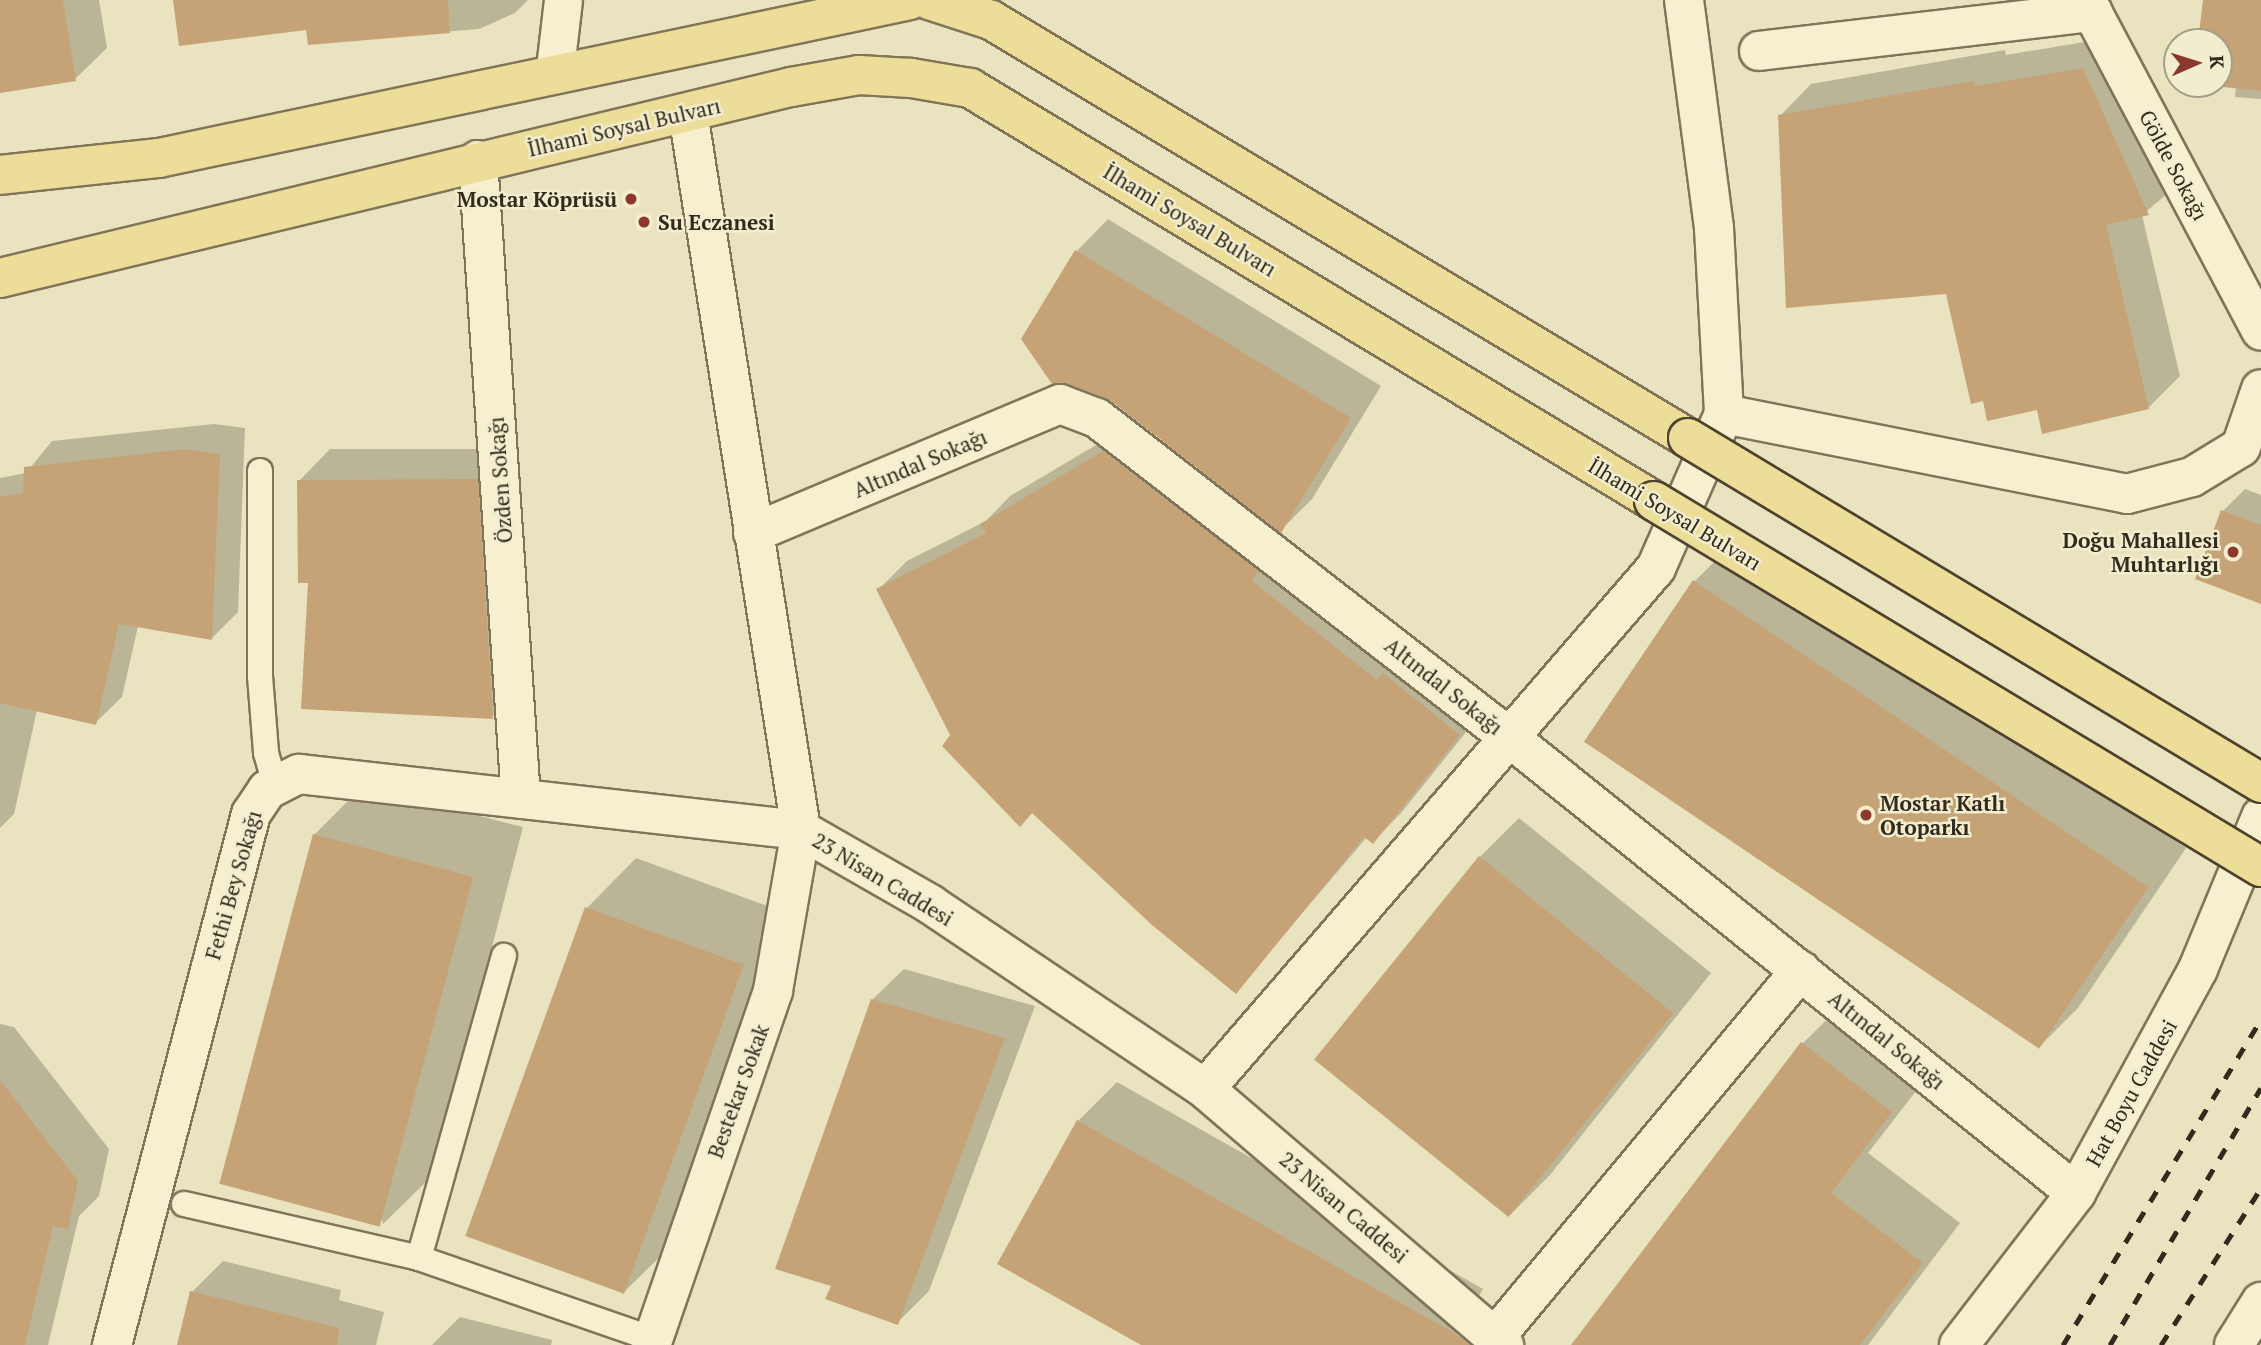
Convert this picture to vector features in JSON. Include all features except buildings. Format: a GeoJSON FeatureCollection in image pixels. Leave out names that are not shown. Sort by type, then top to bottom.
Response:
{"type":"FeatureCollection","features":[{"type":"Feature","properties":{"kind":"main road"},"geometry":{"type":"LineString","coordinates":[[0,175],[159,158],[909,0]]}},
{"type":"Feature","properties":{"kind":"main road"},"geometry":{"type":"LineString","coordinates":[[929,0],[991,20],[2261,783]]}},
{"type":"Feature","properties":{"kind":"main road","name":"İlhami Soysal Bulvarı"},"geometry":{"type":"LineString","coordinates":[[0,278],[478,160],[859,75],[970,88],[2261,867]]}},
{"type":"Feature","properties":{"kind":"street"},"geometry":{"type":"LineString","coordinates":[[555,68],[562,0]]}},
{"type":"Feature","properties":{"kind":"street"},"geometry":{"type":"LineString","coordinates":[[1205,1089],[1656,568],[1724,414],[1714,228],[1684,0]]}},
{"type":"Feature","properties":{"kind":"street"},"geometry":{"type":"LineString","coordinates":[[1759,51],[2090,6]]}},
{"type":"Feature","properties":{"kind":"street","name":"Gölde Sokağı"},"geometry":{"type":"LineString","coordinates":[[2090,6],[2261,331]]}},
{"type":"Feature","properties":{"kind":"street","name":"23 Nisan Caddesi"},"geometry":{"type":"LineString","coordinates":[[688,113],[801,830],[930,904],[1205,1089],[1500,1340]]}},
{"type":"Feature","properties":{"kind":"street","name":"Özden Sokağı"},"geometry":{"type":"LineString","coordinates":[[478,160],[521,799]]}},
{"type":"Feature","properties":{"kind":"street"},"geometry":{"type":"LineString","coordinates":[[1724,414],[2127,494],[2192,477],[2241,447],[2261,389]]}},
{"type":"Feature","properties":{"kind":"street","name":"Altındal Sokağı"},"geometry":{"type":"LineString","coordinates":[[753,533],[1060,404],[1097,418],[1510,738],[2076,1193]]}},
{"type":"Feature","properties":{"kind":"street"},"geometry":{"type":"LineString","coordinates":[[275,784],[299,774],[801,830]]}},
{"type":"Feature","properties":{"kind":"street","name":"Fethi Bey Sokağı"},"geometry":{"type":"LineString","coordinates":[[112,1345],[251,814],[258,798],[275,784]]}},
{"type":"Feature","properties":{"kind":"street","name":"Hat Boyu Caddesi"},"geometry":{"type":"LineString","coordinates":[[1959,1345],[2076,1193],[2198,970],[2261,817]]}},
{"type":"Feature","properties":{"kind":"street","name":"Bestekar Sokak"},"geometry":{"type":"LineString","coordinates":[[652,1342],[774,991],[801,830]]}},
{"type":"Feature","properties":{"kind":"street"},"geometry":{"type":"LineString","coordinates":[[1500,1340],[1801,970]]}},
{"type":"Feature","properties":{"kind":"street"},"geometry":{"type":"LineString","coordinates":[[2234,1345],[2261,1302]]}},
{"type":"Feature","properties":{"kind":"lane"},"geometry":{"type":"LineString","coordinates":[[260,471],[260,676],[266,753],[275,784]]}},
{"type":"Feature","properties":{"kind":"lane"},"geometry":{"type":"LineString","coordinates":[[419,1258],[504,956]]}},
{"type":"Feature","properties":{"kind":"lane"},"geometry":{"type":"LineString","coordinates":[[184,1204],[419,1258],[652,1342]]}},
{"type":"Feature","properties":{"kind":"railway"},"geometry":{"type":"LineString","coordinates":[[2063,1345],[2261,1019]]}},
{"type":"Feature","properties":{"kind":"railway"},"geometry":{"type":"LineString","coordinates":[[2110,1345],[2261,1088]]}},
{"type":"Feature","properties":{"kind":"railway"},"geometry":{"type":"LineString","coordinates":[[2161,1345],[2261,1188]]}},
{"type":"Feature","properties":{"kind":"place","name":"Mostar Köprüsü"},"geometry":{"type":"Point","coordinates":[631,199]}},
{"type":"Feature","properties":{"kind":"place","name":"Su Eczanesi"},"geometry":{"type":"Point","coordinates":[644,222]}},
{"type":"Feature","properties":{"kind":"place","name":"Doğu Mahallesi Muhtarlığı"},"geometry":{"type":"Point","coordinates":[2233,552]}},
{"type":"Feature","properties":{"kind":"place","name":"Mostar Katlı Otoparkı"},"geometry":{"type":"Point","coordinates":[1866,815]}}]}
